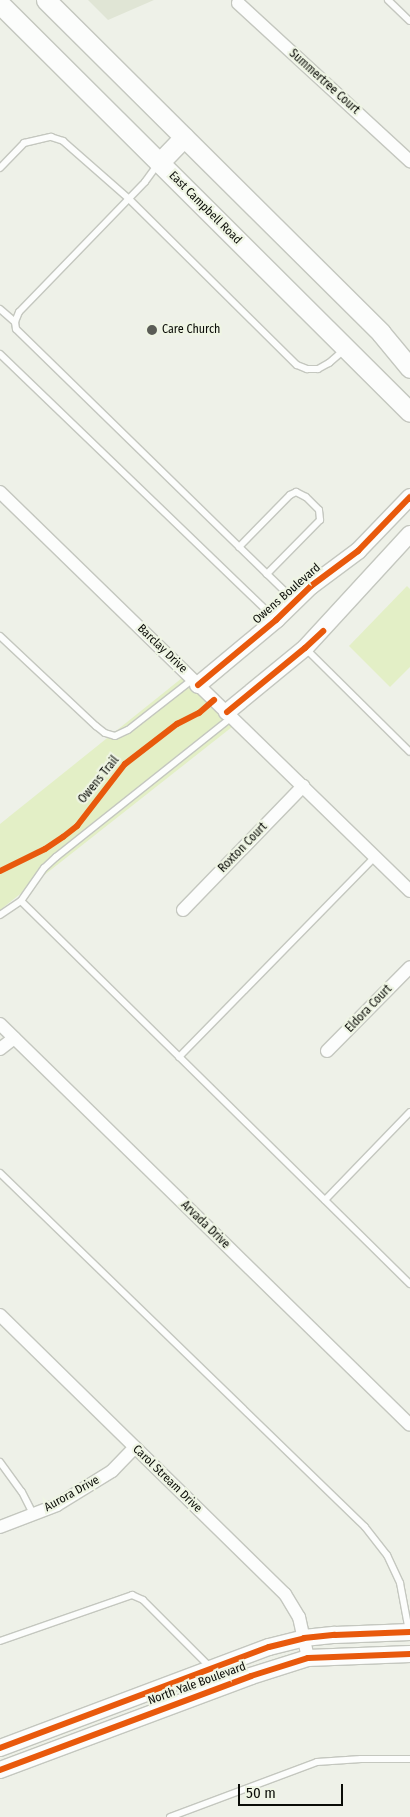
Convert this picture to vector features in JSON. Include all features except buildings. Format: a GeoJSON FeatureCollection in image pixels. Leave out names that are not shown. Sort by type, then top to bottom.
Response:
{"type":"FeatureCollection","features":[{"type":"Feature","properties":{"kind":"main road"},"geometry":{"type":"LineString","coordinates":[[46,0],[381,333],[410,368]]}},
{"type":"Feature","properties":{"kind":"main road","name":"East Campbell Road"},"geometry":{"type":"LineString","coordinates":[[6,8],[410,412]]}},
{"type":"Feature","properties":{"kind":"main road"},"geometry":{"type":"LineString","coordinates":[[159,163],[184,137]]}},
{"type":"Feature","properties":{"kind":"street","name":"Summertree Court"},"geometry":{"type":"LineString","coordinates":[[238,3],[410,160]]}},
{"type":"Feature","properties":{"kind":"street","name":"Barclay Drive"},"geometry":{"type":"LineString","coordinates":[[0,492],[410,891]]}},
{"type":"Feature","properties":{"kind":"street","name":"Owens Boulevard"},"geometry":{"type":"LineString","coordinates":[[196,682],[276,620],[312,586],[358,551],[410,497]]}},
{"type":"Feature","properties":{"kind":"street"},"geometry":{"type":"LineString","coordinates":[[229,715],[306,648],[410,534]]}},
{"type":"Feature","properties":{"kind":"street","name":"Roxton Court"},"geometry":{"type":"LineString","coordinates":[[183,910],[303,786]]}},
{"type":"Feature","properties":{"kind":"street","name":"Eldora Court"},"geometry":{"type":"LineString","coordinates":[[328,1051],[410,966]]}},
{"type":"Feature","properties":{"kind":"street","name":"Arvada Drive"},"geometry":{"type":"LineString","coordinates":[[0,1024],[410,1425]]}},
{"type":"Feature","properties":{"kind":"street"},"geometry":{"type":"LineString","coordinates":[[0,1049],[14,1038]]}},
{"type":"Feature","properties":{"kind":"street","name":"Carol Stream Drive"},"geometry":{"type":"LineString","coordinates":[[0,1315],[285,1594],[299,1617],[308,1658]]}},
{"type":"Feature","properties":{"kind":"street","name":"Aurora Drive"},"geometry":{"type":"LineString","coordinates":[[0,1527],[57,1505],[112,1471],[135,1447]]}},
{"type":"Feature","properties":{"kind":"street","name":"North Yale Boulevard"},"geometry":{"type":"LineString","coordinates":[[0,1748],[269,1646],[304,1638],[410,1632]]}},
{"type":"Feature","properties":{"kind":"street","name":"North Yale Boulevard"},"geometry":{"type":"LineString","coordinates":[[0,1770],[252,1676],[308,1658],[410,1654]]}},
{"type":"Feature","properties":{"kind":"lane"},"geometry":{"type":"LineString","coordinates":[[388,0],[410,21]]}},
{"type":"Feature","properties":{"kind":"lane"},"geometry":{"type":"LineString","coordinates":[[0,168],[24,143],[51,137],[63,141],[129,199],[297,365],[307,369],[318,369],[329,364],[346,347]]}},
{"type":"Feature","properties":{"kind":"lane"},"geometry":{"type":"LineString","coordinates":[[159,163],[129,199],[19,312],[15,322],[16,329],[295,602]]}},
{"type":"Feature","properties":{"kind":"lane"},"geometry":{"type":"LineString","coordinates":[[0,309],[15,322]]}},
{"type":"Feature","properties":{"kind":"lane"},"geometry":{"type":"LineString","coordinates":[[0,354],[276,620]]}},
{"type":"Feature","properties":{"kind":"lane"},"geometry":{"type":"LineString","coordinates":[[240,547],[290,495],[296,492],[306,497],[319,510],[320,520],[267,574]]}},
{"type":"Feature","properties":{"kind":"lane"},"geometry":{"type":"LineString","coordinates":[[0,636],[96,726],[105,733],[115,736],[128,730],[196,682]]}},
{"type":"Feature","properties":{"kind":"lane"},"geometry":{"type":"LineString","coordinates":[[306,648],[410,752]]}},
{"type":"Feature","properties":{"kind":"lane"},"geometry":{"type":"LineString","coordinates":[[0,915],[21,901],[44,868],[56,857],[229,715]]}},
{"type":"Feature","properties":{"kind":"lane"},"geometry":{"type":"LineString","coordinates":[[179,1057],[375,857]]}},
{"type":"Feature","properties":{"kind":"lane"},"geometry":{"type":"LineString","coordinates":[[21,901],[410,1284]]}},
{"type":"Feature","properties":{"kind":"lane"},"geometry":{"type":"LineString","coordinates":[[324,1200],[410,1112]]}},
{"type":"Feature","properties":{"kind":"lane"},"geometry":{"type":"LineString","coordinates":[[0,1173],[365,1527],[387,1555],[400,1583],[410,1632]]}},
{"type":"Feature","properties":{"kind":"lane"},"geometry":{"type":"LineString","coordinates":[[0,1462],[22,1492],[33,1514]]}},
{"type":"Feature","properties":{"kind":"lane"},"geometry":{"type":"LineString","coordinates":[[0,1642],[132,1595],[143,1600],[211,1668]]}},
{"type":"Feature","properties":{"kind":"lane"},"geometry":{"type":"LineString","coordinates":[[170,1817],[317,1762],[361,1759],[410,1759]]}},
{"type":"Feature","properties":{"kind":"shaded area"},"geometry":{"type":"Polygon","coordinates":[[[88,0],[154,0],[108,20],[88,0]]]}},
{"type":"Feature","properties":{"kind":"green space"},"geometry":{"type":"Polygon","coordinates":[[[407,586],[410,589],[410,667],[390,687],[349,646],[407,586]]]}},
{"type":"Feature","properties":{"kind":"green space"},"geometry":{"type":"Polygon","coordinates":[[[182,678],[232,727],[0,910],[0,824],[182,678]]]}},
{"type":"Feature","properties":{"kind":"cycle path"},"geometry":{"type":"LineString","coordinates":[[198,685],[276,620],[311,586],[358,551],[410,497]]}},
{"type":"Feature","properties":{"kind":"cycle path"},"geometry":{"type":"LineString","coordinates":[[227,712],[323,631]]}},
{"type":"Feature","properties":{"kind":"cycle path","name":"Owens Trail"},"geometry":{"type":"LineString","coordinates":[[0,871],[45,849],[77,826],[125,764],[177,724],[199,713],[214,700]]}},
{"type":"Feature","properties":{"kind":"cycle path"},"geometry":{"type":"LineString","coordinates":[[0,1748],[269,1647],[304,1638],[410,1632]]}},
{"type":"Feature","properties":{"kind":"cycle path"},"geometry":{"type":"LineString","coordinates":[[0,1770],[251,1676],[308,1658],[410,1654]]}},
{"type":"Feature","properties":{"kind":"place","name":"Care Church"},"geometry":{"type":"Point","coordinates":[152,330]}}]}
